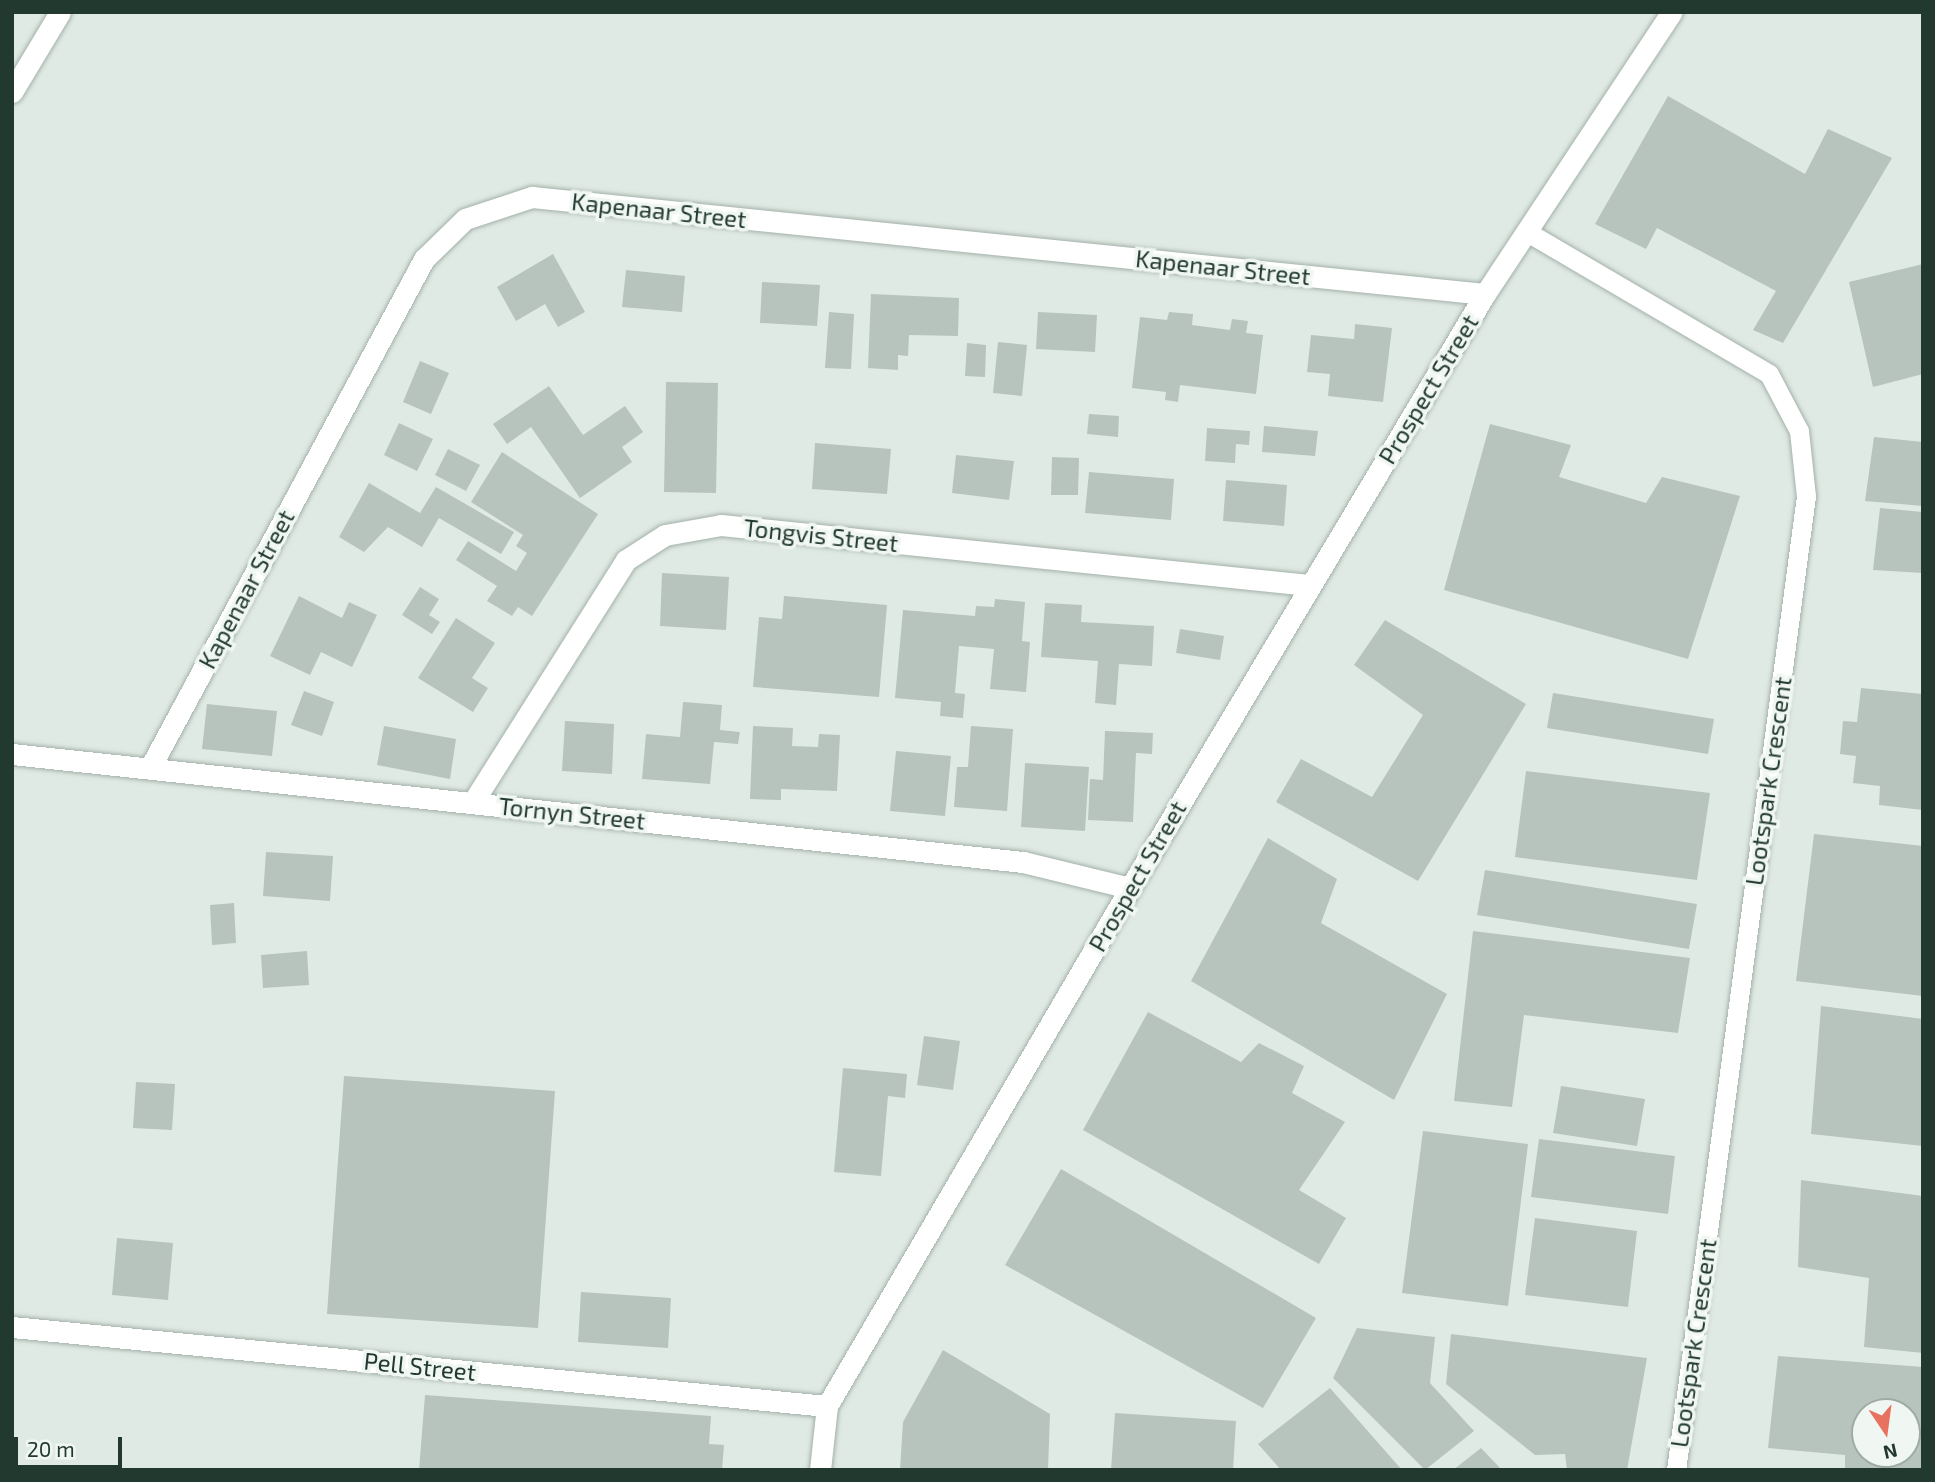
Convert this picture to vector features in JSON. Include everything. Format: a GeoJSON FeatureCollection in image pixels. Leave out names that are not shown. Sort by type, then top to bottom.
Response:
{"type":"FeatureCollection","features":[{"type":"Feature","properties":{"kind":"street"},"geometry":{"type":"LineString","coordinates":[[12,92],[60,12]]}},
{"type":"Feature","properties":{"kind":"street","name":"Prospect Street"},"geometry":{"type":"LineString","coordinates":[[820,1470],[827,1406],[1309,584],[1485,294],[1529,233],[1638,58],[1672,12]]}},
{"type":"Feature","properties":{"kind":"street","name":"Kapenaar Street"},"geometry":{"type":"LineString","coordinates":[[151,766],[424,259],[465,219],[532,197],[1485,294]]}},
{"type":"Feature","properties":{"kind":"street","name":"Tongvis Street"},"geometry":{"type":"LineString","coordinates":[[472,802],[626,561],[665,536],[721,525],[1309,584]]}},
{"type":"Feature","properties":{"kind":"street","name":"Tornyn Street"},"geometry":{"type":"LineString","coordinates":[[12,754],[151,766],[1023,862],[1130,888]]}},
{"type":"Feature","properties":{"kind":"street","name":"Pell Street"},"geometry":{"type":"LineString","coordinates":[[12,1327],[827,1406]]}},
{"type":"Feature","properties":{"kind":"lane","name":"Lootspark Crescent"},"geometry":{"type":"LineString","coordinates":[[1529,233],[1769,374],[1799,431],[1806,496],[1676,1470]]}},
{"type":"Feature","properties":{"kind":"building"},"geometry":{"type":"Polygon","coordinates":[[[1668,96],[1805,174],[1828,129],[1892,158],[1783,343],[1753,330],[1776,291],[1657,228],[1646,249],[1595,224],[1668,96]]]}},
{"type":"Feature","properties":{"kind":"building"},"geometry":{"type":"Polygon","coordinates":[[[553,254],[585,312],[558,327],[545,304],[516,321],[497,287],[553,254]]]}},
{"type":"Feature","properties":{"kind":"building"},"geometry":{"type":"Polygon","coordinates":[[[1923,264],[1923,374],[1873,387],[1849,282],[1923,264]]]}},
{"type":"Feature","properties":{"kind":"building"},"geometry":{"type":"Polygon","coordinates":[[[626,270],[685,276],[682,312],[622,307],[626,270]]]}},
{"type":"Feature","properties":{"kind":"building"},"geometry":{"type":"Polygon","coordinates":[[[762,282],[820,285],[817,326],[760,323],[762,282]]]}},
{"type":"Feature","properties":{"kind":"building"},"geometry":{"type":"Polygon","coordinates":[[[871,294],[959,298],[958,336],[909,335],[908,356],[898,355],[898,370],[868,368],[871,294]]]}},
{"type":"Feature","properties":{"kind":"building"},"geometry":{"type":"Polygon","coordinates":[[[829,312],[854,314],[851,369],[825,368],[829,312]]]}},
{"type":"Feature","properties":{"kind":"building"},"geometry":{"type":"Polygon","coordinates":[[[1038,312],[1097,315],[1095,352],[1036,349],[1038,312]]]}},
{"type":"Feature","properties":{"kind":"building"},"geometry":{"type":"Polygon","coordinates":[[[1169,312],[1193,314],[1192,325],[1230,330],[1232,319],[1248,321],[1246,333],[1263,335],[1256,394],[1180,385],[1178,402],[1165,400],[1166,392],[1132,388],[1140,317],[1167,320],[1169,312]]]}},
{"type":"Feature","properties":{"kind":"building"},"geometry":{"type":"Polygon","coordinates":[[[1355,324],[1392,328],[1383,402],[1328,396],[1330,374],[1307,372],[1311,335],[1354,339],[1355,324]]]}},
{"type":"Feature","properties":{"kind":"building"},"geometry":{"type":"Polygon","coordinates":[[[998,342],[1027,345],[1022,396],[993,393],[998,342]]]}},
{"type":"Feature","properties":{"kind":"building"},"geometry":{"type":"Polygon","coordinates":[[[967,343],[986,345],[985,377],[965,376],[967,343]]]}},
{"type":"Feature","properties":{"kind":"building"},"geometry":{"type":"Polygon","coordinates":[[[420,361],[449,373],[431,414],[403,402],[420,361]]]}},
{"type":"Feature","properties":{"kind":"building"},"geometry":{"type":"Polygon","coordinates":[[[666,382],[718,383],[716,493],[664,492],[666,382]]]}},
{"type":"Feature","properties":{"kind":"building"},"geometry":{"type":"Polygon","coordinates":[[[549,386],[583,435],[625,406],[643,432],[622,447],[632,462],[580,498],[531,427],[507,444],[493,424],[549,386]]]}},
{"type":"Feature","properties":{"kind":"building"},"geometry":{"type":"Polygon","coordinates":[[[1089,414],[1119,416],[1118,437],[1087,434],[1089,414]]]}},
{"type":"Feature","properties":{"kind":"building"},"geometry":{"type":"Polygon","coordinates":[[[399,423],[433,439],[417,471],[384,455],[399,423]]]}},
{"type":"Feature","properties":{"kind":"building"},"geometry":{"type":"Polygon","coordinates":[[[1490,424],[1571,445],[1559,477],[1646,503],[1662,477],[1740,496],[1688,659],[1444,590],[1490,424]]]}},
{"type":"Feature","properties":{"kind":"building"},"geometry":{"type":"Polygon","coordinates":[[[1264,426],[1318,431],[1315,456],[1262,452],[1264,426]]]}},
{"type":"Feature","properties":{"kind":"building"},"geometry":{"type":"Polygon","coordinates":[[[1207,428],[1250,431],[1249,445],[1236,444],[1235,463],[1205,461],[1207,428]]]}},
{"type":"Feature","properties":{"kind":"building"},"geometry":{"type":"Polygon","coordinates":[[[1874,437],[1923,442],[1923,506],[1865,501],[1874,437]]]}},
{"type":"Feature","properties":{"kind":"building"},"geometry":{"type":"Polygon","coordinates":[[[815,443],[891,449],[887,494],[812,489],[815,443]]]}},
{"type":"Feature","properties":{"kind":"building"},"geometry":{"type":"Polygon","coordinates":[[[448,449],[480,465],[466,491],[435,475],[448,449]]]}},
{"type":"Feature","properties":{"kind":"building"},"geometry":{"type":"Polygon","coordinates":[[[502,452],[598,514],[532,616],[518,607],[512,616],[487,601],[497,586],[456,560],[468,541],[516,571],[527,553],[516,546],[523,535],[471,502],[502,452]]]}},
{"type":"Feature","properties":{"kind":"building"},"geometry":{"type":"Polygon","coordinates":[[[956,455],[1014,461],[1009,500],[952,493],[956,455]]]}},
{"type":"Feature","properties":{"kind":"building"},"geometry":{"type":"Polygon","coordinates":[[[1052,457],[1079,458],[1078,495],[1051,495],[1052,457]]]}},
{"type":"Feature","properties":{"kind":"building"},"geometry":{"type":"Polygon","coordinates":[[[1089,472],[1174,479],[1171,520],[1085,513],[1089,472]]]}},
{"type":"Feature","properties":{"kind":"building"},"geometry":{"type":"Polygon","coordinates":[[[1226,480],[1287,485],[1284,526],[1223,521],[1226,480]]]}},
{"type":"Feature","properties":{"kind":"building"},"geometry":{"type":"Polygon","coordinates":[[[369,483],[420,513],[436,487],[514,532],[501,554],[439,518],[422,547],[388,527],[364,552],[339,537],[369,483]]]}},
{"type":"Feature","properties":{"kind":"building"},"geometry":{"type":"Polygon","coordinates":[[[1880,508],[1923,512],[1923,573],[1873,570],[1880,508]]]}},
{"type":"Feature","properties":{"kind":"building"},"geometry":{"type":"Polygon","coordinates":[[[662,573],[729,577],[726,630],[660,626],[662,573]]]}},
{"type":"Feature","properties":{"kind":"building"},"geometry":{"type":"Polygon","coordinates":[[[420,587],[439,599],[429,615],[440,622],[432,634],[402,615],[420,587]]]}},
{"type":"Feature","properties":{"kind":"building"},"geometry":{"type":"Polygon","coordinates":[[[299,596],[342,618],[349,602],[377,615],[352,667],[321,652],[310,675],[270,656],[299,596]]]}},
{"type":"Feature","properties":{"kind":"building"},"geometry":{"type":"Polygon","coordinates":[[[784,596],[887,605],[879,697],[753,687],[759,617],[782,619],[784,596]]]}},
{"type":"Feature","properties":{"kind":"building"},"geometry":{"type":"Polygon","coordinates":[[[995,599],[1025,602],[1022,641],[1030,642],[1026,692],[990,689],[994,649],[959,646],[955,693],[965,694],[963,718],[940,716],[941,702],[895,698],[903,610],[975,616],[976,606],[994,607],[995,599]]]}},
{"type":"Feature","properties":{"kind":"building"},"geometry":{"type":"Polygon","coordinates":[[[1045,603],[1082,605],[1081,622],[1154,626],[1152,666],[1119,664],[1116,705],[1095,703],[1098,661],[1041,657],[1045,603]]]}},
{"type":"Feature","properties":{"kind":"building"},"geometry":{"type":"Polygon","coordinates":[[[456,618],[495,643],[472,678],[488,688],[473,712],[418,678],[456,618]]]}},
{"type":"Feature","properties":{"kind":"building"},"geometry":{"type":"Polygon","coordinates":[[[1385,620],[1526,704],[1418,881],[1276,802],[1301,759],[1372,797],[1423,715],[1354,665],[1385,620]]]}},
{"type":"Feature","properties":{"kind":"building"},"geometry":{"type":"Polygon","coordinates":[[[1180,629],[1224,636],[1220,660],[1176,653],[1180,629]]]}},
{"type":"Feature","properties":{"kind":"building"},"geometry":{"type":"Polygon","coordinates":[[[1861,688],[1923,694],[1923,810],[1879,805],[1880,786],[1853,783],[1856,756],[1840,754],[1843,721],[1857,722],[1861,688]]]}},
{"type":"Feature","properties":{"kind":"building"},"geometry":{"type":"Polygon","coordinates":[[[304,691],[334,702],[322,736],[291,725],[304,691]]]}},
{"type":"Feature","properties":{"kind":"building"},"geometry":{"type":"Polygon","coordinates":[[[1553,693],[1714,719],[1708,754],[1547,728],[1553,693]]]}},
{"type":"Feature","properties":{"kind":"building"},"geometry":{"type":"Polygon","coordinates":[[[683,702],[722,705],[720,730],[740,732],[738,744],[714,742],[710,784],[642,779],[646,734],[680,737],[683,702]]]}},
{"type":"Feature","properties":{"kind":"building"},"geometry":{"type":"Polygon","coordinates":[[[207,704],[277,711],[272,756],[202,749],[207,704]]]}},
{"type":"Feature","properties":{"kind":"building"},"geometry":{"type":"Polygon","coordinates":[[[565,721],[614,724],[612,774],[562,771],[565,721]]]}},
{"type":"Feature","properties":{"kind":"building"},"geometry":{"type":"Polygon","coordinates":[[[384,726],[456,739],[450,779],[377,765],[384,726]]]}},
{"type":"Feature","properties":{"kind":"building"},"geometry":{"type":"Polygon","coordinates":[[[753,726],[793,728],[792,746],[818,747],[819,734],[840,735],[837,791],[781,789],[781,800],[750,799],[753,726]]]}},
{"type":"Feature","properties":{"kind":"building"},"geometry":{"type":"Polygon","coordinates":[[[971,726],[1013,729],[1007,811],[954,807],[957,767],[968,767],[971,726]]]}},
{"type":"Feature","properties":{"kind":"building"},"geometry":{"type":"Polygon","coordinates":[[[1105,731],[1153,733],[1152,754],[1136,753],[1133,822],[1088,820],[1090,779],[1103,780],[1105,731]]]}},
{"type":"Feature","properties":{"kind":"building"},"geometry":{"type":"Polygon","coordinates":[[[896,751],[951,756],[945,816],[890,811],[896,751]]]}},
{"type":"Feature","properties":{"kind":"building"},"geometry":{"type":"Polygon","coordinates":[[[1025,763],[1089,767],[1085,831],[1021,827],[1025,763]]]}},
{"type":"Feature","properties":{"kind":"building"},"geometry":{"type":"Polygon","coordinates":[[[1526,771],[1710,793],[1697,880],[1515,857],[1526,771]]]}},
{"type":"Feature","properties":{"kind":"building"},"geometry":{"type":"Polygon","coordinates":[[[1814,834],[1923,846],[1923,996],[1796,981],[1814,834]]]}},
{"type":"Feature","properties":{"kind":"building"},"geometry":{"type":"Polygon","coordinates":[[[1268,838],[1337,879],[1321,923],[1447,994],[1394,1100],[1191,981],[1268,838]]]}},
{"type":"Feature","properties":{"kind":"building"},"geometry":{"type":"Polygon","coordinates":[[[266,852],[333,856],[330,901],[263,896],[266,852]]]}},
{"type":"Feature","properties":{"kind":"building"},"geometry":{"type":"Polygon","coordinates":[[[1485,870],[1697,904],[1689,949],[1477,915],[1485,870]]]}},
{"type":"Feature","properties":{"kind":"building"},"geometry":{"type":"Polygon","coordinates":[[[234,903],[236,943],[212,945],[210,905],[234,903]]]}},
{"type":"Feature","properties":{"kind":"building"},"geometry":{"type":"Polygon","coordinates":[[[1473,931],[1690,958],[1678,1033],[1524,1015],[1512,1107],[1454,1101],[1473,931]]]}},
{"type":"Feature","properties":{"kind":"building"},"geometry":{"type":"Polygon","coordinates":[[[307,951],[309,985],[263,988],[261,955],[307,951]]]}},
{"type":"Feature","properties":{"kind":"building"},"geometry":{"type":"Polygon","coordinates":[[[1821,1006],[1923,1019],[1923,1146],[1811,1134],[1821,1006]]]}},
{"type":"Feature","properties":{"kind":"building"},"geometry":{"type":"Polygon","coordinates":[[[1148,1012],[1241,1062],[1259,1043],[1304,1066],[1292,1093],[1345,1122],[1299,1190],[1346,1218],[1319,1264],[1083,1130],[1148,1012]]]}},
{"type":"Feature","properties":{"kind":"building"},"geometry":{"type":"Polygon","coordinates":[[[924,1036],[960,1041],[953,1090],[917,1085],[924,1036]]]}},
{"type":"Feature","properties":{"kind":"building"},"geometry":{"type":"Polygon","coordinates":[[[843,1068],[907,1074],[905,1098],[888,1096],[881,1176],[834,1172],[843,1068]]]}},
{"type":"Feature","properties":{"kind":"building"},"geometry":{"type":"Polygon","coordinates":[[[344,1076],[555,1091],[538,1328],[327,1314],[344,1076]]]}},
{"type":"Feature","properties":{"kind":"building"},"geometry":{"type":"Polygon","coordinates":[[[136,1082],[175,1084],[172,1130],[133,1128],[136,1082]]]}},
{"type":"Feature","properties":{"kind":"building"},"geometry":{"type":"Polygon","coordinates":[[[1561,1086],[1645,1099],[1637,1146],[1553,1133],[1561,1086]]]}},
{"type":"Feature","properties":{"kind":"building"},"geometry":{"type":"Polygon","coordinates":[[[1423,1131],[1528,1144],[1508,1306],[1402,1293],[1423,1131]]]}},
{"type":"Feature","properties":{"kind":"building"},"geometry":{"type":"Polygon","coordinates":[[[1539,1139],[1675,1156],[1668,1214],[1531,1197],[1539,1139]]]}},
{"type":"Feature","properties":{"kind":"building"},"geometry":{"type":"Polygon","coordinates":[[[1061,1169],[1316,1318],[1263,1408],[1005,1265],[1061,1169]]]}},
{"type":"Feature","properties":{"kind":"building"},"geometry":{"type":"Polygon","coordinates":[[[1801,1180],[1923,1196],[1923,1353],[1864,1347],[1869,1278],[1798,1267],[1801,1180]]]}},
{"type":"Feature","properties":{"kind":"building"},"geometry":{"type":"Polygon","coordinates":[[[1535,1218],[1637,1231],[1628,1307],[1525,1295],[1535,1218]]]}},
{"type":"Feature","properties":{"kind":"building"},"geometry":{"type":"Polygon","coordinates":[[[117,1238],[173,1243],[168,1300],[112,1295],[117,1238]]]}},
{"type":"Feature","properties":{"kind":"building"},"geometry":{"type":"Polygon","coordinates":[[[581,1292],[671,1298],[668,1348],[578,1342],[581,1292]]]}},
{"type":"Feature","properties":{"kind":"building"},"geometry":{"type":"Polygon","coordinates":[[[1357,1328],[1435,1337],[1430,1383],[1474,1431],[1425,1470],[1333,1378],[1357,1328]]]}},
{"type":"Feature","properties":{"kind":"building"},"geometry":{"type":"Polygon","coordinates":[[[1451,1334],[1647,1358],[1627,1470],[1567,1470],[1565,1454],[1535,1455],[1446,1384],[1451,1334]]]}},
{"type":"Feature","properties":{"kind":"building"},"geometry":{"type":"Polygon","coordinates":[[[943,1350],[1050,1414],[1048,1470],[900,1470],[903,1422],[943,1350]]]}},
{"type":"Feature","properties":{"kind":"building"},"geometry":{"type":"Polygon","coordinates":[[[1778,1356],[1923,1367],[1923,1470],[1845,1470],[1845,1455],[1768,1448],[1778,1356]]]}},
{"type":"Feature","properties":{"kind":"building"},"geometry":{"type":"Polygon","coordinates":[[[1330,1388],[1402,1470],[1281,1470],[1258,1444],[1330,1388]]]}},
{"type":"Feature","properties":{"kind":"building"},"geometry":{"type":"Polygon","coordinates":[[[425,1395],[711,1416],[709,1444],[724,1445],[722,1470],[419,1470],[425,1395]]]}},
{"type":"Feature","properties":{"kind":"building"},"geometry":{"type":"Polygon","coordinates":[[[1115,1413],[1236,1421],[1233,1470],[1111,1470],[1115,1413]]]}},
{"type":"Feature","properties":{"kind":"building"},"geometry":{"type":"Polygon","coordinates":[[[1481,1448],[1502,1470],[1453,1470],[1481,1448]]]}}]}
